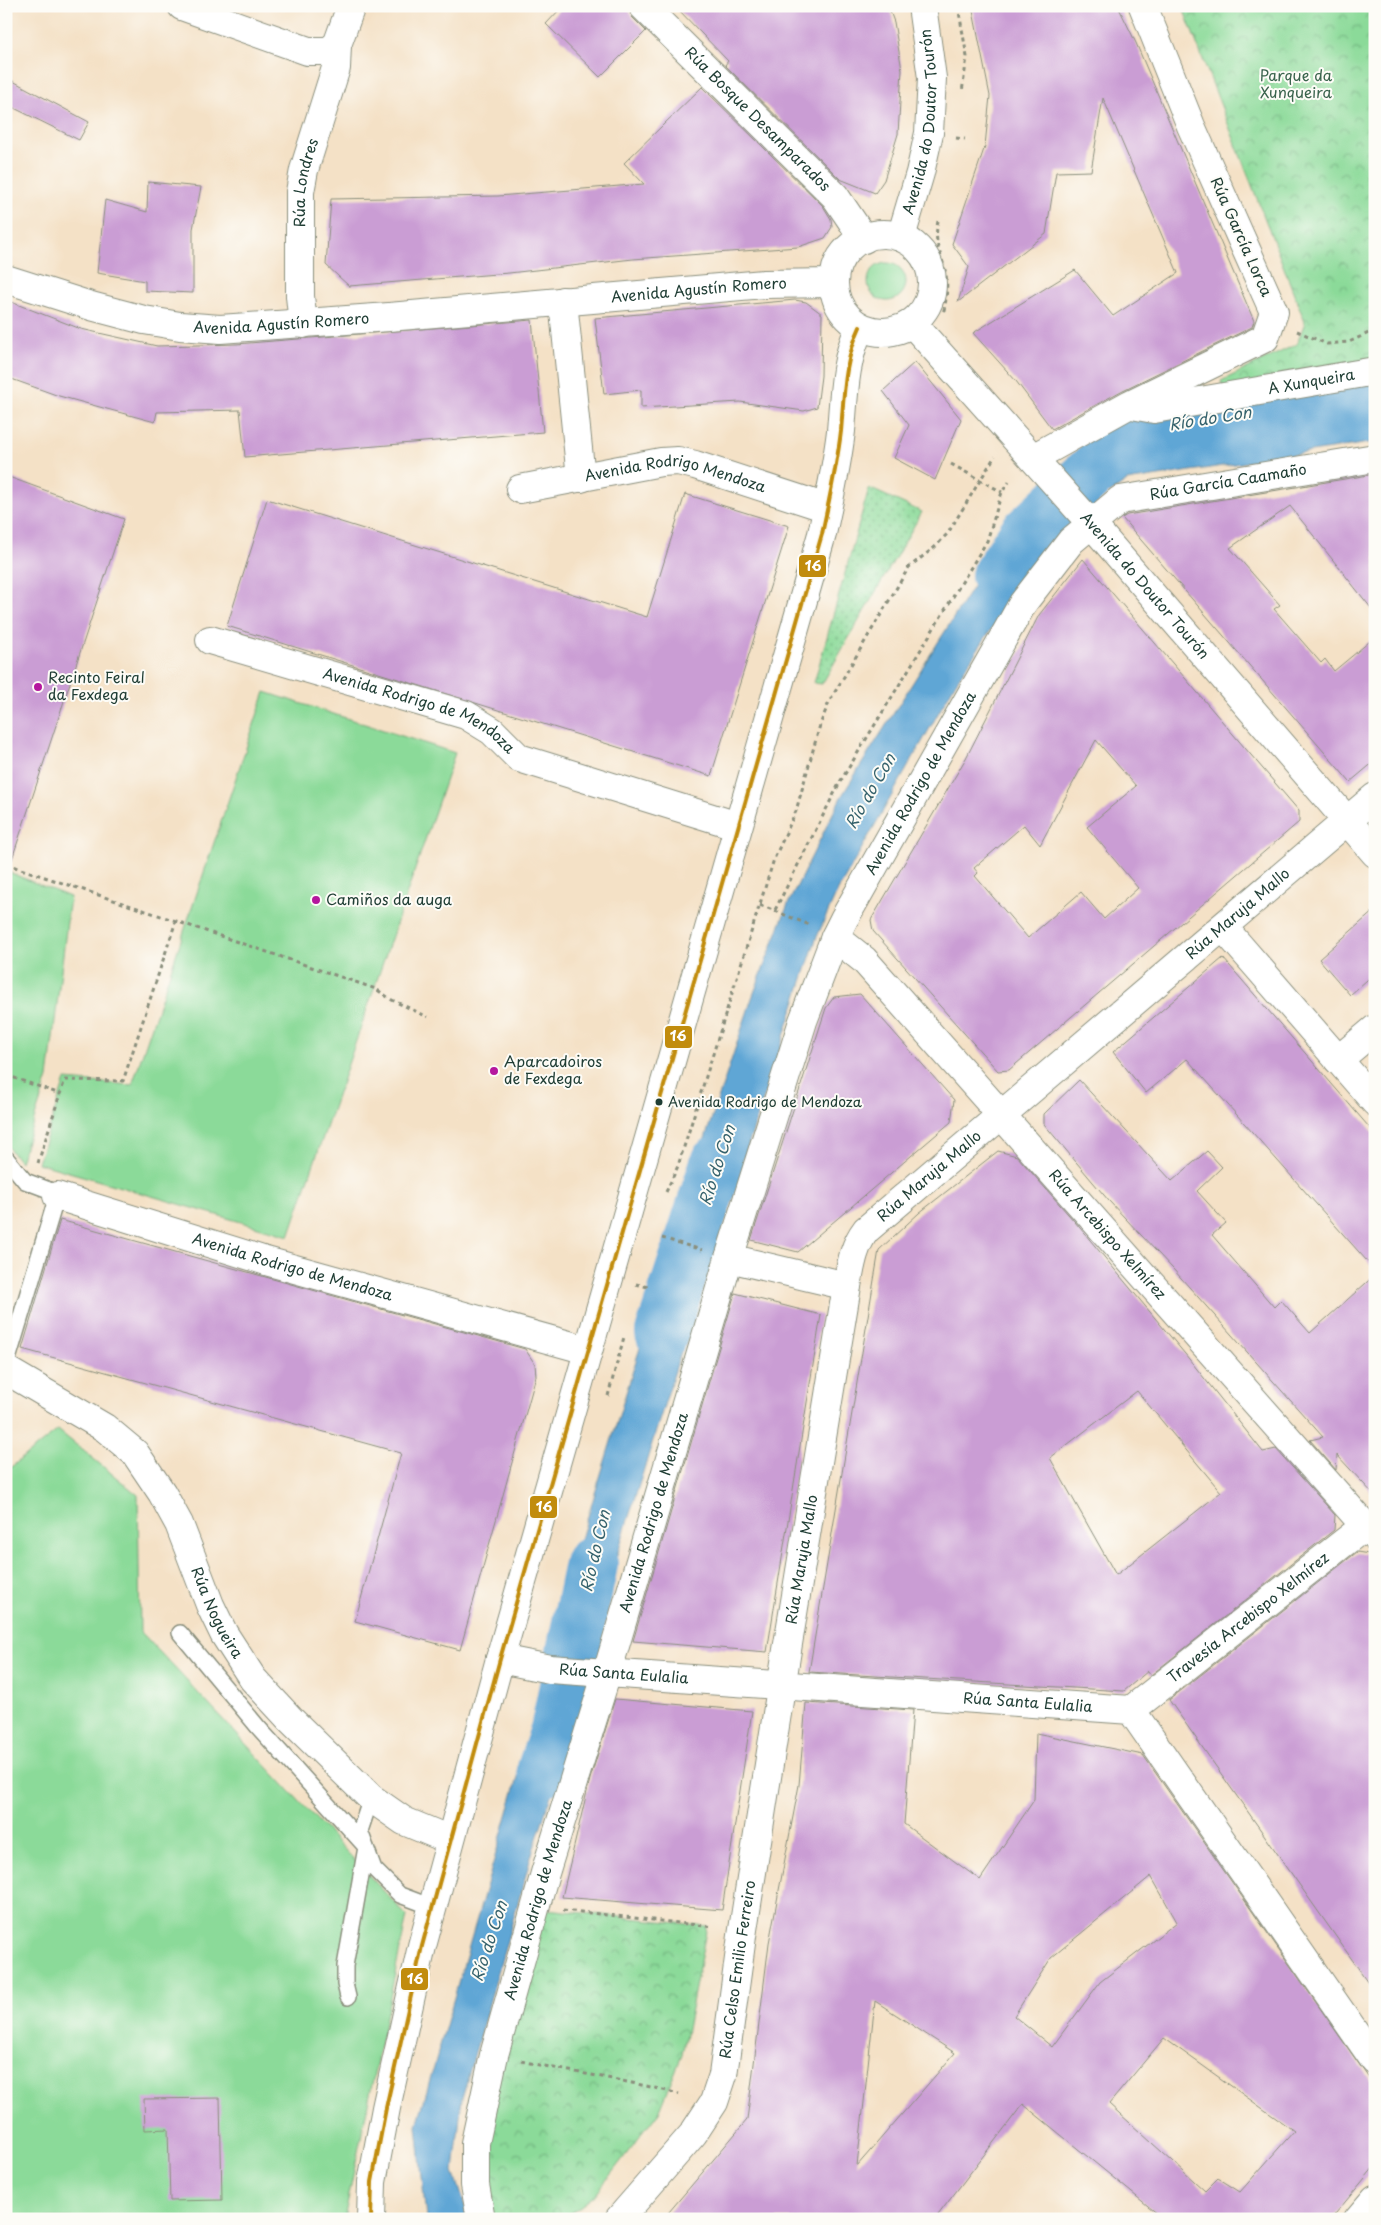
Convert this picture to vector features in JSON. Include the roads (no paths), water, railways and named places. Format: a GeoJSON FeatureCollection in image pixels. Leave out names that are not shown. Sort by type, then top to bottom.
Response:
{"type":"FeatureCollection","features":[{"type":"Feature","properties":{"kind":"street"},"geometry":{"type":"LineString","coordinates":[[182,6],[308,51],[328,51],[337,45]]}},
{"type":"Feature","properties":{"kind":"street","name":"Rúa Londres"},"geometry":{"type":"LineString","coordinates":[[303,324],[300,287],[300,192],[304,170],[336,68],[337,45],[351,6]]}},
{"type":"Feature","properties":{"kind":"street","name":"Rúa Bosque Desamparados"},"geometry":{"type":"LineString","coordinates":[[643,6],[836,196],[864,239]]}},
{"type":"Feature","properties":{"kind":"street","name":"Avenida do Doutor Tourón"},"geometry":{"type":"LineString","coordinates":[[901,238],[920,173],[929,133],[932,78],[922,6]]}},
{"type":"Feature","properties":{"kind":"street","name":"Rúa García Lorca"},"geometry":{"type":"LineString","coordinates":[[1038,464],[1130,404],[1265,338],[1274,312],[1191,126],[1143,6]]}},
{"type":"Feature","properties":{"kind":"street"},"geometry":{"type":"LineString","coordinates":[[876,235],[901,238],[919,251],[930,270],[932,284],[930,299],[923,313],[912,323],[900,330],[873,331],[860,326],[850,319],[841,308],[836,296],[834,283],[836,269],[842,257],[852,246],[864,239],[876,235]]}},
{"type":"Feature","properties":{"kind":"street","name":"Avenida Agustín Romero"},"geometry":{"type":"LineString","coordinates":[[6,279],[91,306],[144,320],[180,326],[220,329],[303,324],[779,283],[834,283]]}},
{"type":"Feature","properties":{"kind":"street"},"geometry":{"type":"LineString","coordinates":[[563,301],[581,478]]}},
{"type":"Feature","properties":{"kind":"street","name":"Avenida do Doutor Tourón"},"geometry":{"type":"LineString","coordinates":[[912,323],[1088,521],[1375,853]]}},
{"type":"Feature","properties":{"kind":"street"},"geometry":{"type":"LineString","coordinates":[[371,2219],[372,2182],[386,2108],[432,1907],[587,1350],[828,508],[834,478],[847,364],[860,326]]}},
{"type":"Feature","properties":{"kind":"street","name":"A Xunqueira"},"geometry":{"type":"LineString","coordinates":[[1130,404],[1154,409],[1375,371]]}},
{"type":"Feature","properties":{"kind":"street","name":"Rúa García Caamaño"},"geometry":{"type":"LineString","coordinates":[[1088,521],[1120,500],[1375,458]]}},
{"type":"Feature","properties":{"kind":"street","name":"Avenida Rodrigo Mendoza"},"geometry":{"type":"LineString","coordinates":[[520,489],[661,462],[678,461],[828,508]]}},
{"type":"Feature","properties":{"kind":"street","name":"Avenida Rodrigo de Mendoza"},"geometry":{"type":"LineString","coordinates":[[481,2219],[476,2185],[475,2143],[494,2055],[603,1673],[717,1255],[803,1021],[825,932],[1023,603],[1088,521]]}},
{"type":"Feature","properties":{"kind":"street","name":"Avenida Rodrigo de Mendoza"},"geometry":{"type":"LineString","coordinates":[[210,640],[466,715],[492,730],[518,758],[738,826]]}},
{"type":"Feature","properties":{"kind":"street","name":"Rúa Maruja Mallo"},"geometry":{"type":"LineString","coordinates":[[781,1687],[847,1286],[855,1250],[866,1230],[1375,797]]}},
{"type":"Feature","properties":{"kind":"street"},"geometry":{"type":"LineString","coordinates":[[1223,927],[1375,1102]]}},
{"type":"Feature","properties":{"kind":"street","name":"Rúa Arcebispo Xelmírez"},"geometry":{"type":"LineString","coordinates":[[825,932],[864,960],[1370,1531]]}},
{"type":"Feature","properties":{"kind":"street"},"geometry":{"type":"LineString","coordinates":[[1338,1060],[1375,1029]]}},
{"type":"Feature","properties":{"kind":"street","name":"Avenida Rodrigo de Mendoza"},"geometry":{"type":"LineString","coordinates":[[57,1196],[266,1261],[587,1350]]}},
{"type":"Feature","properties":{"kind":"street"},"geometry":{"type":"LineString","coordinates":[[717,1255],[847,1286]]}},
{"type":"Feature","properties":{"kind":"street","name":"Rúa Nogueira"},"geometry":{"type":"LineString","coordinates":[[6,1368],[105,1428],[135,1453],[162,1493],[178,1524],[210,1605],[239,1659],[253,1679],[290,1719],[371,1798],[404,1821],[450,1840]]}},
{"type":"Feature","properties":{"kind":"street","name":"Travesía Arcebispo Xelmírez"},"geometry":{"type":"LineString","coordinates":[[1131,1710],[1370,1531]]}},
{"type":"Feature","properties":{"kind":"street","name":"Rúa Santa Eulalia"},"geometry":{"type":"LineString","coordinates":[[500,1659],[550,1669],[781,1687],[1131,1710]]}},
{"type":"Feature","properties":{"kind":"street","name":"Rúa Celso Emilio Ferreiro"},"geometry":{"type":"LineString","coordinates":[[619,2219],[692,2134],[714,2102],[720,2088],[781,1687]]}},
{"type":"Feature","properties":{"kind":"street"},"geometry":{"type":"LineString","coordinates":[[1131,1710],[1375,2061]]}},
{"type":"Feature","properties":{"kind":"street"},"geometry":{"type":"LineString","coordinates":[[1358,2219],[1375,2198]]}},
{"type":"Feature","properties":{"kind":"lane"},"geometry":{"type":"LineString","coordinates":[[6,1158],[25,1180],[50,1190],[57,1196],[6,1368]]}},
{"type":"Feature","properties":{"kind":"lane"},"geometry":{"type":"LineString","coordinates":[[180,1633],[258,1727],[366,1847]]}},
{"type":"Feature","properties":{"kind":"lane"},"geometry":{"type":"LineString","coordinates":[[371,1798],[360,1831],[374,1869],[400,1895],[432,1907]]}},
{"type":"Feature","properties":{"kind":"lane"},"geometry":{"type":"LineString","coordinates":[[348,1997],[345,1984],[345,1966],[366,1847]]}},
{"type":"Feature","properties":{"kind":"water"},"geometry":{"type":"Polygon","coordinates":[[[1375,378],[1375,442],[1127,481],[1110,493],[1074,454],[1110,430],[1138,420],[1375,378]]]}},
{"type":"Feature","properties":{"kind":"water"},"geometry":{"type":"Polygon","coordinates":[[[1028,499],[1059,536],[1039,558],[956,682],[837,892],[816,939],[717,1240],[675,1228],[752,998],[788,904],[841,797],[1028,499]]]}},
{"type":"Feature","properties":{"kind":"water"},"geometry":{"type":"Polygon","coordinates":[[[668,1257],[706,1272],[616,1558],[595,1639],[559,1634],[567,1584],[668,1257]]]}},
{"type":"Feature","properties":{"kind":"water"},"geometry":{"type":"Polygon","coordinates":[[[550,1696],[582,1699],[531,1857],[462,2098],[454,2171],[469,2219],[426,2219],[417,2125],[526,1750],[550,1696]]]}},
{"type":"Feature","properties":{"kind":"waterway","name":"Río do Con"},"geometry":{"type":"LineString","coordinates":[[998,576],[1025,535],[1106,459],[1153,430]]}},
{"type":"Feature","properties":{"kind":"waterway","name":"Río do Con"},"geometry":{"type":"LineString","coordinates":[[662,1333],[717,1163]]}},
{"type":"Feature","properties":{"kind":"waterway","name":"Río do Con"},"geometry":{"type":"LineString","coordinates":[[544,1769],[557,1730],[591,1564]]}},
{"type":"Feature","properties":{"kind":"place","name":"Recinto Feiral da Fexdega"},"geometry":{"type":"Point","coordinates":[38,687]}},
{"type":"Feature","properties":{"kind":"place","name":"Camiños da auga"},"geometry":{"type":"Point","coordinates":[316,900]}},
{"type":"Feature","properties":{"kind":"place","name":"Aparcadoiros de Fexdega"},"geometry":{"type":"Point","coordinates":[494,1071]}},
{"type":"Feature","properties":{"kind":"place","name":"Avenida Rodrigo de Mendoza"},"geometry":{"type":"Point","coordinates":[659,1102]}},
{"type":"Feature","properties":{"kind":"park label","name":"Parque da Xunqueira"},"geometry":{"type":"Point","coordinates":[1296,84]}}]}
